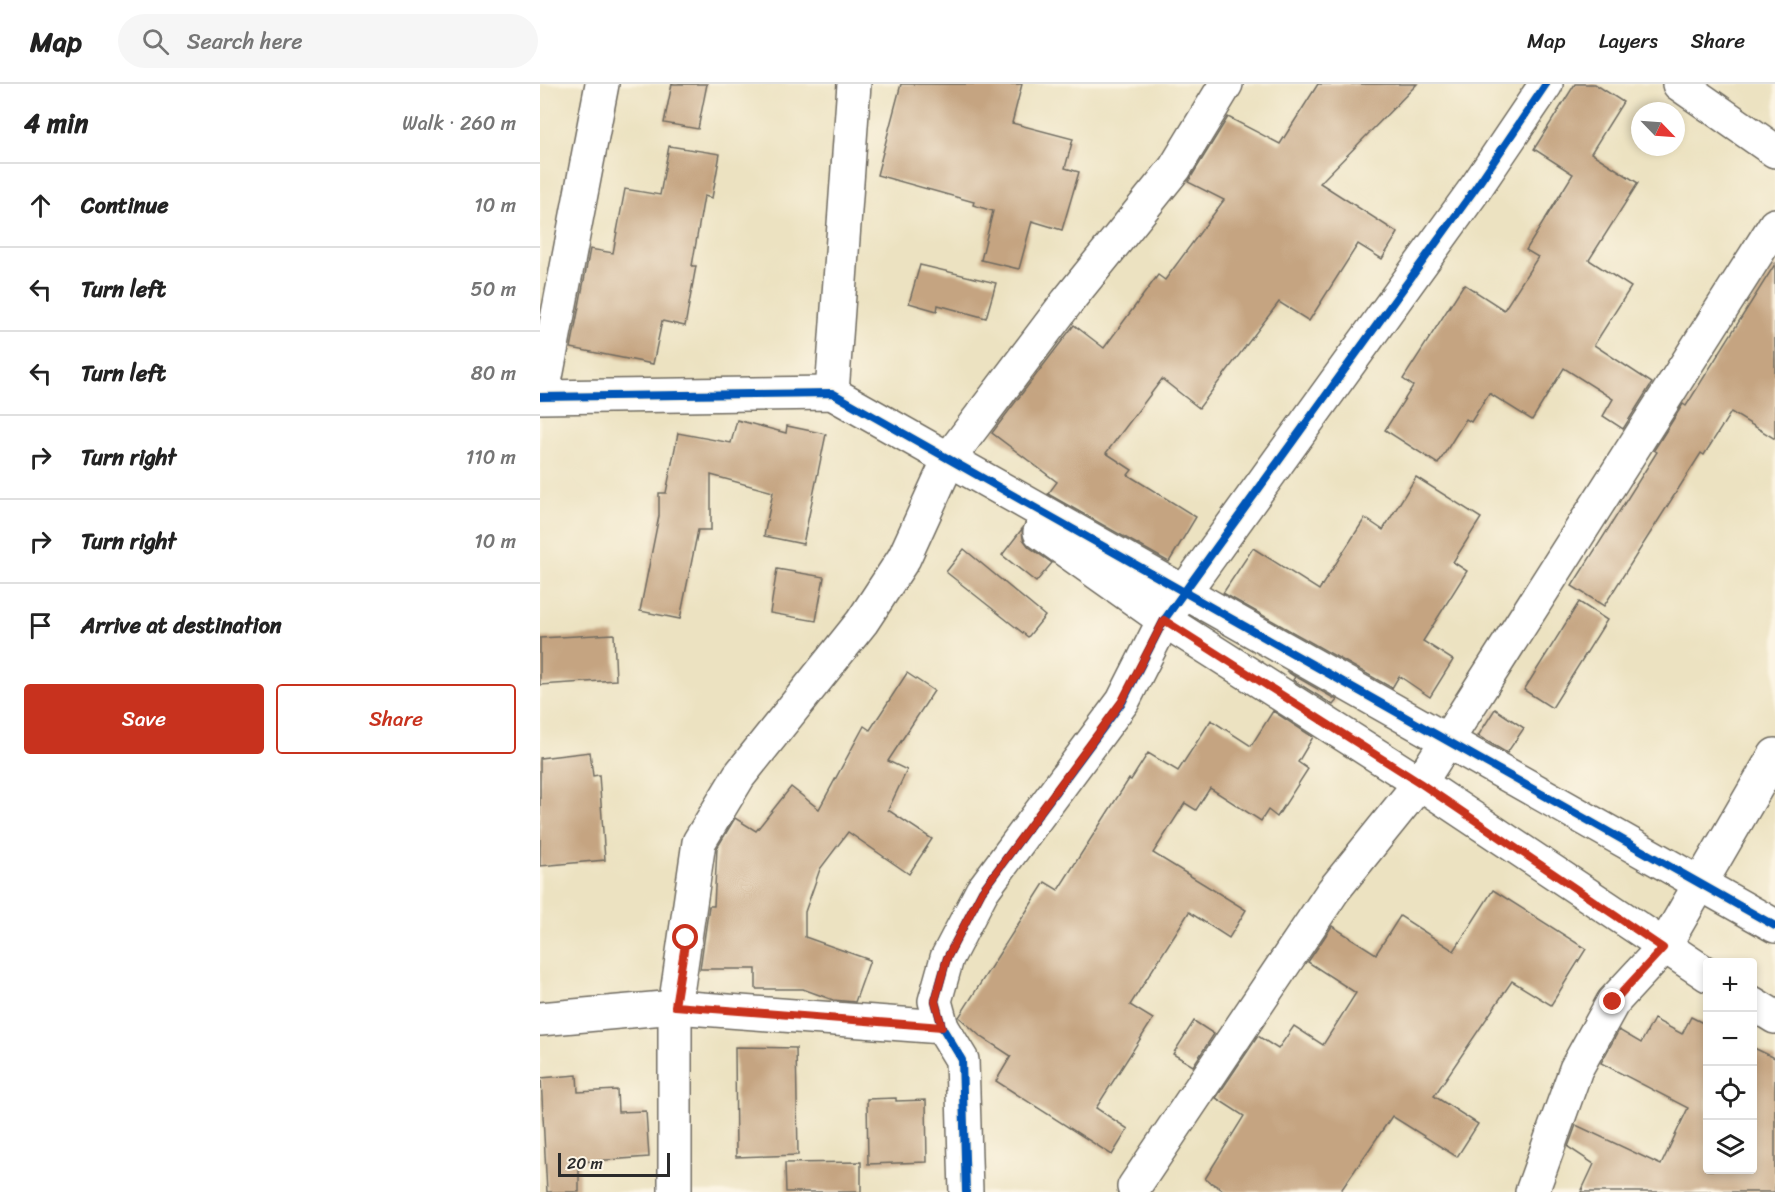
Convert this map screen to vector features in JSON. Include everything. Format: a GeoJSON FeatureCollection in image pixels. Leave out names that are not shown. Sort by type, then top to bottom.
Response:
{"type":"FeatureCollection","features":[{"type":"Feature","properties":{"kind":"street"},"geometry":{"type":"LineString","coordinates":[[602,84],[542,383],[832,393],[906,428],[950,456],[1014,514],[1164,620],[1420,783],[1663,948],[1703,973]]}},
{"type":"Feature","properties":{"kind":"street"},"geometry":{"type":"LineString","coordinates":[[832,393],[854,84]]}},
{"type":"Feature","properties":{"kind":"street"},"geometry":{"type":"LineString","coordinates":[[675,1192],[675,1006],[699,842],[738,776],[855,631],[904,558],[950,456],[1067,302],[1175,168],[1226,84]]}},
{"type":"Feature","properties":{"kind":"street"},"geometry":{"type":"LineString","coordinates":[[966,1192],[963,1060],[942,1027],[935,1001],[947,958],[982,891],[1122,701],[1164,620],[1477,186],[1546,84]]}},
{"type":"Feature","properties":{"kind":"street"},"geometry":{"type":"LineString","coordinates":[[1679,84],[1775,151]]}},
{"type":"Feature","properties":{"kind":"street"},"geometry":{"type":"LineString","coordinates":[[1134,1187],[1333,891],[1420,783],[1775,225]]}},
{"type":"Feature","properties":{"kind":"street"},"geometry":{"type":"LineString","coordinates":[[832,393],[1775,926]]}},
{"type":"Feature","properties":{"kind":"street"},"geometry":{"type":"LineString","coordinates":[[1532,1192],[1576,1069],[1613,1002],[1663,948],[1775,755]]}},
{"type":"Feature","properties":{"kind":"street"},"geometry":{"type":"LineString","coordinates":[[540,1019],[675,1006],[942,1027]]}},
{"type":"Feature","properties":{"kind":"street"},"geometry":{"type":"LineString","coordinates":[[1757,1006],[1775,1017]]}},
{"type":"Feature","properties":{"kind":"building"},"geometry":{"type":"Polygon","coordinates":[[[672,84],[707,84],[698,129],[664,123],[672,84]]]}},
{"type":"Feature","properties":{"kind":"building"},"geometry":{"type":"Polygon","coordinates":[[[901,84],[1022,84],[1012,123],[1073,139],[1065,168],[1079,172],[1062,230],[1032,221],[1019,269],[981,260],[993,211],[973,205],[974,202],[877,175],[901,84]]]}},
{"type":"Feature","properties":{"kind":"building"},"geometry":{"type":"Polygon","coordinates":[[[1318,84],[1417,84],[1320,183],[1398,233],[1382,259],[1358,244],[1309,321],[1279,302],[1199,408],[1162,379],[1106,453],[1132,470],[1128,475],[1196,517],[1169,562],[1048,494],[1057,482],[992,433],[1074,325],[1104,348],[1158,275],[1165,280],[1224,200],[1188,182],[1228,117],[1280,144],[1318,84]]]}},
{"type":"Feature","properties":{"kind":"building"},"geometry":{"type":"Polygon","coordinates":[[[1575,84],[1595,84],[1623,102],[1591,153],[1638,183],[1589,260],[1631,287],[1594,345],[1652,383],[1623,429],[1603,416],[1613,399],[1564,368],[1532,420],[1489,393],[1471,422],[1466,419],[1438,464],[1385,430],[1413,386],[1403,379],[1464,284],[1504,310],[1538,257],[1526,250],[1573,174],[1534,149],[1575,84]]]}},
{"type":"Feature","properties":{"kind":"building"},"geometry":{"type":"Polygon","coordinates":[[[669,146],[720,154],[712,198],[704,196],[692,266],[696,266],[685,326],[662,321],[653,364],[571,348],[590,249],[613,253],[625,189],[660,195],[669,146]]]}},
{"type":"Feature","properties":{"kind":"building"},"geometry":{"type":"Polygon","coordinates":[[[1775,264],[1775,439],[1731,412],[1704,455],[1701,453],[1604,606],[1572,586],[1657,452],[1654,450],[1683,404],[1686,406],[1775,264]]]}},
{"type":"Feature","properties":{"kind":"building"},"geometry":{"type":"Polygon","coordinates":[[[920,265],[996,283],[986,318],[938,305],[937,311],[909,303],[920,265]]]}},
{"type":"Feature","properties":{"kind":"building"},"geometry":{"type":"Polygon","coordinates":[[[737,420],[786,433],[787,426],[826,434],[803,544],[764,536],[773,492],[711,475],[711,530],[698,530],[680,619],[640,611],[659,516],[659,493],[666,493],[678,433],[731,443],[737,420]]]}},
{"type":"Feature","properties":{"kind":"building"},"geometry":{"type":"Polygon","coordinates":[[[1416,477],[1481,518],[1453,562],[1467,571],[1423,641],[1453,660],[1430,697],[1399,676],[1392,688],[1223,593],[1253,548],[1319,590],[1365,518],[1383,530],[1416,477]]]}},
{"type":"Feature","properties":{"kind":"building"},"geometry":{"type":"Polygon","coordinates":[[[1022,529],[1023,539],[1029,547],[1052,563],[1036,582],[1002,555],[1022,529]]]}},
{"type":"Feature","properties":{"kind":"building"},"geometry":{"type":"Polygon","coordinates":[[[964,549],[1045,616],[1028,637],[946,572],[964,549]]]}},
{"type":"Feature","properties":{"kind":"building"},"geometry":{"type":"Polygon","coordinates":[[[777,569],[824,577],[816,621],[770,613],[777,569]]]}},
{"type":"Feature","properties":{"kind":"building"},"geometry":{"type":"Polygon","coordinates":[[[1579,602],[1607,620],[1552,708],[1524,690],[1579,602]]]}},
{"type":"Feature","properties":{"kind":"building"},"geometry":{"type":"Polygon","coordinates":[[[614,634],[616,680],[540,685],[540,638],[614,634]]]}},
{"type":"Feature","properties":{"kind":"building"},"geometry":{"type":"Polygon","coordinates":[[[1286,671],[1337,700],[1333,705],[1293,680],[1295,677],[1286,671]]]}},
{"type":"Feature","properties":{"kind":"building"},"geometry":{"type":"Polygon","coordinates":[[[907,673],[934,691],[888,761],[907,770],[888,810],[932,839],[909,874],[848,832],[820,869],[805,912],[805,937],[870,960],[855,1002],[833,1000],[803,989],[756,989],[756,969],[700,969],[709,906],[714,906],[717,848],[735,818],[756,831],[791,787],[819,809],[864,726],[870,730],[907,673]]]}},
{"type":"Feature","properties":{"kind":"building"},"geometry":{"type":"Polygon","coordinates":[[[1495,709],[1524,728],[1507,753],[1478,736],[1495,709]]]}},
{"type":"Feature","properties":{"kind":"building"},"geometry":{"type":"Polygon","coordinates":[[[1273,711],[1313,737],[1298,762],[1308,769],[1277,817],[1268,810],[1261,821],[1210,788],[1196,810],[1185,803],[1153,853],[1246,910],[1229,938],[1189,912],[1130,1005],[1153,1019],[1096,1108],[1128,1129],[1112,1155],[996,1081],[1011,1056],[980,1036],[959,1017],[1045,882],[1058,890],[1148,753],[1178,771],[1211,720],[1251,746],[1273,711]]]}},
{"type":"Feature","properties":{"kind":"building"},"geometry":{"type":"Polygon","coordinates":[[[590,752],[593,776],[599,775],[605,860],[540,866],[540,758],[590,752]]]}},
{"type":"Feature","properties":{"kind":"building"},"geometry":{"type":"Polygon","coordinates":[[[1493,890],[1586,949],[1551,1005],[1512,981],[1434,1096],[1478,1124],[1457,1157],[1392,1116],[1340,1192],[1226,1192],[1205,1179],[1244,1116],[1216,1098],[1258,1036],[1278,1049],[1294,1026],[1323,1045],[1356,993],[1308,962],[1332,926],[1376,954],[1400,916],[1454,951],[1493,890]]]}},
{"type":"Feature","properties":{"kind":"building"},"geometry":{"type":"Polygon","coordinates":[[[1691,1017],[1703,1023],[1703,1174],[1757,1174],[1757,1049],[1775,1058],[1775,1192],[1581,1192],[1594,1164],[1568,1147],[1576,1125],[1661,1165],[1688,1108],[1601,1063],[1619,1030],[1641,1043],[1654,1019],[1682,1034],[1691,1017]]]}},
{"type":"Feature","properties":{"kind":"building"},"geometry":{"type":"Polygon","coordinates":[[[1194,1021],[1214,1034],[1193,1066],[1173,1054],[1194,1021]]]}},
{"type":"Feature","properties":{"kind":"building"},"geometry":{"type":"Polygon","coordinates":[[[735,1047],[796,1048],[798,1155],[736,1157],[735,1047]]]}},
{"type":"Feature","properties":{"kind":"building"},"geometry":{"type":"Polygon","coordinates":[[[577,1075],[578,1092],[617,1090],[618,1112],[646,1111],[649,1157],[579,1162],[579,1192],[547,1192],[541,1078],[577,1075]]]}},
{"type":"Feature","properties":{"kind":"building"},"geometry":{"type":"Polygon","coordinates":[[[896,1098],[896,1101],[926,1100],[927,1162],[868,1164],[867,1099],[896,1098]]]}},
{"type":"Feature","properties":{"kind":"building"},"geometry":{"type":"Polygon","coordinates":[[[861,1162],[861,1192],[786,1192],[785,1163],[861,1162]]]}},
{"type":"Feature","properties":{"kind":"cycle path"},"geometry":{"type":"LineString","coordinates":[[966,1192],[962,1060],[942,1027],[935,1001],[947,958],[982,891],[1123,701],[1164,620],[1477,186],[1546,84]]}},
{"type":"Feature","properties":{"kind":"cycle path"},"geometry":{"type":"LineString","coordinates":[[540,397],[832,393],[1775,926]]}},
{"type":"Feature","properties":{"kind":"route"},"geometry":{"type":"LineString","coordinates":[[686,938],[675,1006],[865,1023],[942,1027],[935,1001],[947,958],[982,891],[1122,701],[1164,620],[1420,783],[1663,948],[1613,1002]]}}]}
